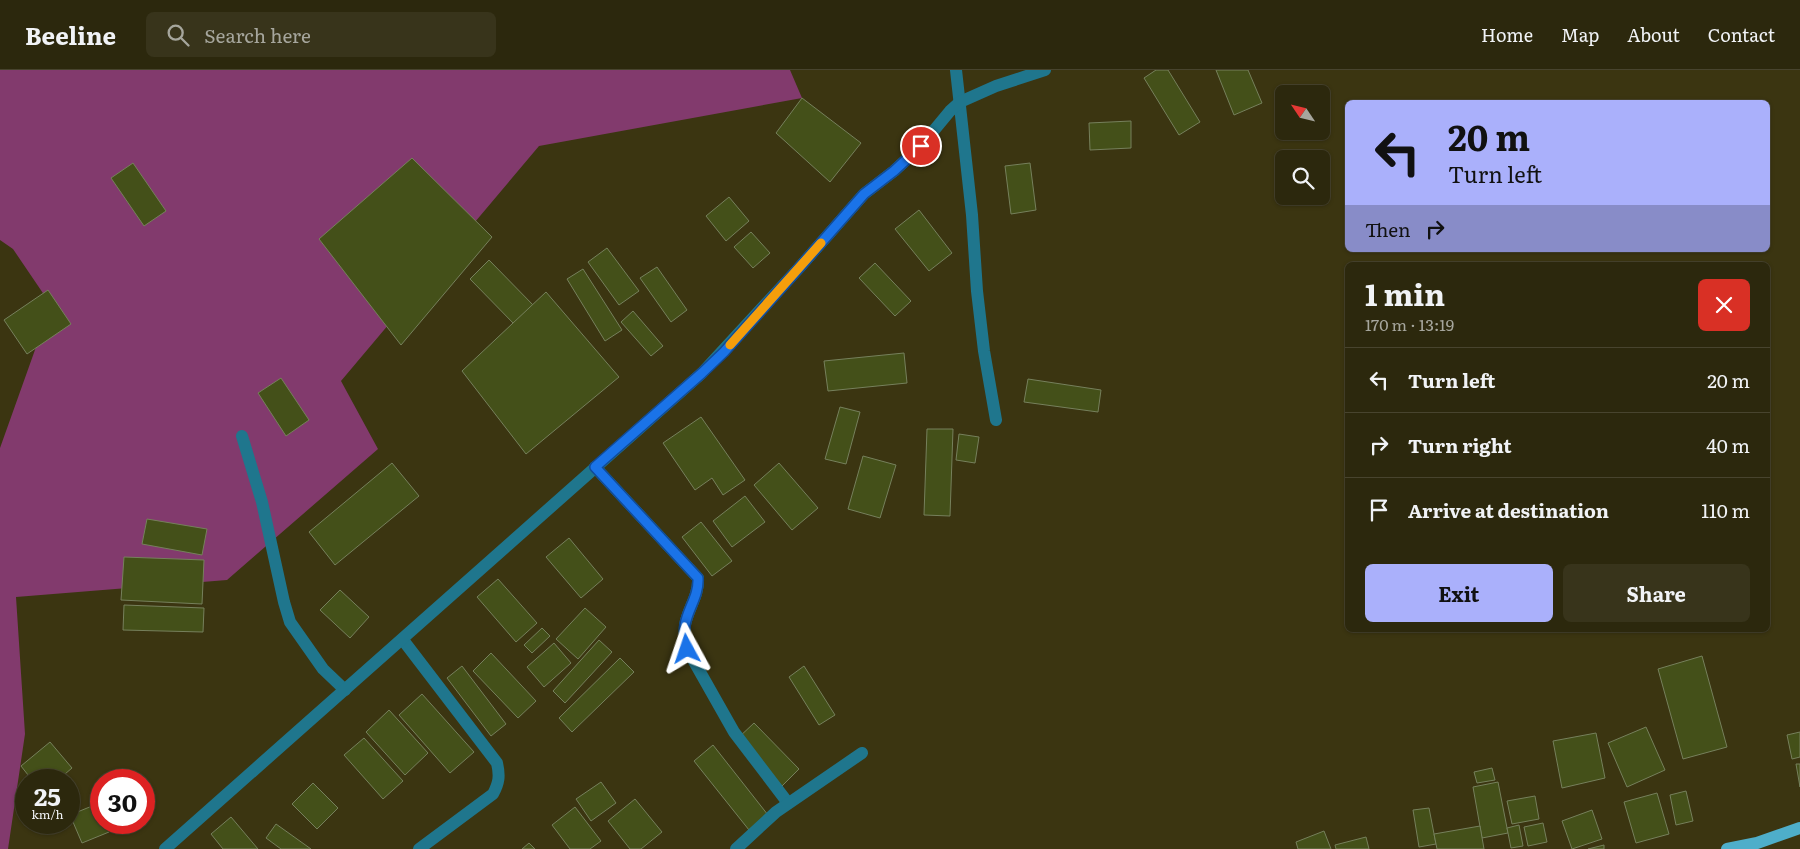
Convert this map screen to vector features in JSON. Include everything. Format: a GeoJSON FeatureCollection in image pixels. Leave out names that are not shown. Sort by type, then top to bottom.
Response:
{"type":"FeatureCollection","features":[{"type":"Feature","properties":{"kind":"main road"},"geometry":{"type":"LineString","coordinates":[[1727,849],[1757,842],[1800,828]]}},
{"type":"Feature","properties":{"kind":"street"},"geometry":{"type":"LineString","coordinates":[[956,70],[972,215],[977,291],[996,420]]}},
{"type":"Feature","properties":{"kind":"street"},"geometry":{"type":"LineString","coordinates":[[165,849],[702,373],[724,352],[864,194],[894,171],[921,146],[950,111],[960,102],[996,86],[1045,70]]}},
{"type":"Feature","properties":{"kind":"street"},"geometry":{"type":"LineString","coordinates":[[242,436],[262,502],[290,622],[323,669],[345,690]]}},
{"type":"Feature","properties":{"kind":"street"},"geometry":{"type":"LineString","coordinates":[[595,467],[698,578],[699,588],[685,624],[684,637],[687,649],[734,732],[788,803]]}},
{"type":"Feature","properties":{"kind":"street"},"geometry":{"type":"LineString","coordinates":[[403,640],[497,763],[500,776],[493,794],[419,849]]}},
{"type":"Feature","properties":{"kind":"street"},"geometry":{"type":"LineString","coordinates":[[736,849],[776,812],[862,753]]}},
{"type":"Feature","properties":{"kind":"shaded area"},"geometry":{"type":"Polygon","coordinates":[[[0,70],[790,70],[802,98],[539,146],[341,381],[378,449],[227,580],[16,597],[25,734],[20,769],[15,769],[15,802],[8,849],[0,849],[0,448],[51,305],[13,249],[0,240],[0,70]]]}},
{"type":"Feature","properties":{"kind":"building"},"geometry":{"type":"Polygon","coordinates":[[[1156,70],[1168,70],[1200,122],[1179,135],[1144,78],[1156,70]]]}},
{"type":"Feature","properties":{"kind":"building"},"geometry":{"type":"Polygon","coordinates":[[[1216,70],[1248,70],[1262,103],[1234,115],[1216,70]]]}},
{"type":"Feature","properties":{"kind":"building"},"geometry":{"type":"Polygon","coordinates":[[[802,98],[861,143],[830,182],[776,133],[802,98]]]}},
{"type":"Feature","properties":{"kind":"building"},"geometry":{"type":"Polygon","coordinates":[[[1131,121],[1131,148],[1090,150],[1089,123],[1131,121]]]}},
{"type":"Feature","properties":{"kind":"building"},"geometry":{"type":"Polygon","coordinates":[[[412,158],[492,237],[401,345],[319,239],[412,158]]]}},
{"type":"Feature","properties":{"kind":"building"},"geometry":{"type":"Polygon","coordinates":[[[133,163],[166,211],[144,226],[111,178],[133,163]]]}},
{"type":"Feature","properties":{"kind":"building"},"geometry":{"type":"Polygon","coordinates":[[[1030,163],[1036,210],[1011,214],[1005,166],[1030,163]]]}},
{"type":"Feature","properties":{"kind":"building"},"geometry":{"type":"Polygon","coordinates":[[[729,197],[749,221],[726,241],[706,216],[729,197]]]}},
{"type":"Feature","properties":{"kind":"building"},"geometry":{"type":"Polygon","coordinates":[[[919,210],[952,253],[929,271],[895,229],[919,210]]]}},
{"type":"Feature","properties":{"kind":"building"},"geometry":{"type":"Polygon","coordinates":[[[751,232],[770,253],[753,268],[734,247],[751,232]]]}},
{"type":"Feature","properties":{"kind":"building"},"geometry":{"type":"Polygon","coordinates":[[[607,248],[639,291],[619,305],[588,262],[607,248]]]}},
{"type":"Feature","properties":{"kind":"building"},"geometry":{"type":"Polygon","coordinates":[[[489,260],[535,307],[516,326],[470,279],[489,260]]]}},
{"type":"Feature","properties":{"kind":"building"},"geometry":{"type":"Polygon","coordinates":[[[875,263],[911,301],[895,316],[859,278],[875,263]]]}},
{"type":"Feature","properties":{"kind":"building"},"geometry":{"type":"Polygon","coordinates":[[[657,267],[687,310],[671,322],[640,278],[657,267]]]}},
{"type":"Feature","properties":{"kind":"building"},"geometry":{"type":"Polygon","coordinates":[[[583,269],[622,330],[605,341],[567,279],[583,269]]]}},
{"type":"Feature","properties":{"kind":"building"},"geometry":{"type":"Polygon","coordinates":[[[48,290],[71,324],[27,354],[4,320],[48,290]]]}},
{"type":"Feature","properties":{"kind":"building"},"geometry":{"type":"Polygon","coordinates":[[[546,292],[619,377],[526,454],[462,371],[546,292]]]}},
{"type":"Feature","properties":{"kind":"building"},"geometry":{"type":"Polygon","coordinates":[[[633,311],[663,346],[651,356],[621,322],[633,311]]]}},
{"type":"Feature","properties":{"kind":"building"},"geometry":{"type":"Polygon","coordinates":[[[904,353],[907,383],[828,391],[824,361],[904,353]]]}},
{"type":"Feature","properties":{"kind":"building"},"geometry":{"type":"Polygon","coordinates":[[[281,378],[309,420],[286,436],[258,393],[281,378]]]}},
{"type":"Feature","properties":{"kind":"building"},"geometry":{"type":"Polygon","coordinates":[[[1028,379],[1101,390],[1098,412],[1024,402],[1028,379]]]}},
{"type":"Feature","properties":{"kind":"building"},"geometry":{"type":"Polygon","coordinates":[[[840,407],[860,412],[846,464],[825,459],[840,407]]]}},
{"type":"Feature","properties":{"kind":"building"},"geometry":{"type":"Polygon","coordinates":[[[701,417],[745,480],[723,495],[712,478],[695,490],[663,443],[701,417]]]}},
{"type":"Feature","properties":{"kind":"building"},"geometry":{"type":"Polygon","coordinates":[[[927,429],[953,429],[950,516],[924,515],[927,429]]]}},
{"type":"Feature","properties":{"kind":"building"},"geometry":{"type":"Polygon","coordinates":[[[959,434],[979,437],[975,463],[956,460],[959,434]]]}},
{"type":"Feature","properties":{"kind":"building"},"geometry":{"type":"Polygon","coordinates":[[[863,456],[896,465],[880,518],[848,509],[863,456]]]}},
{"type":"Feature","properties":{"kind":"building"},"geometry":{"type":"Polygon","coordinates":[[[392,463],[419,496],[335,565],[309,532],[392,463]]]}},
{"type":"Feature","properties":{"kind":"building"},"geometry":{"type":"Polygon","coordinates":[[[779,463],[818,508],[792,530],[754,485],[779,463]]]}},
{"type":"Feature","properties":{"kind":"building"},"geometry":{"type":"Polygon","coordinates":[[[745,496],[765,522],[732,547],[713,521],[745,496]]]}},
{"type":"Feature","properties":{"kind":"building"},"geometry":{"type":"Polygon","coordinates":[[[147,519],[207,529],[202,555],[142,544],[147,519]]]}},
{"type":"Feature","properties":{"kind":"building"},"geometry":{"type":"Polygon","coordinates":[[[701,522],[732,561],[712,576],[682,537],[701,522]]]}},
{"type":"Feature","properties":{"kind":"building"},"geometry":{"type":"Polygon","coordinates":[[[569,538],[603,579],[581,598],[546,557],[569,538]]]}},
{"type":"Feature","properties":{"kind":"building"},"geometry":{"type":"Polygon","coordinates":[[[124,557],[204,560],[202,604],[121,600],[124,557]]]}},
{"type":"Feature","properties":{"kind":"building"},"geometry":{"type":"Polygon","coordinates":[[[498,579],[537,623],[516,642],[477,597],[498,579]]]}},
{"type":"Feature","properties":{"kind":"building"},"geometry":{"type":"Polygon","coordinates":[[[340,590],[369,617],[350,638],[320,610],[340,590]]]}},
{"type":"Feature","properties":{"kind":"building"},"geometry":{"type":"Polygon","coordinates":[[[124,605],[204,608],[203,632],[123,630],[124,605]]]}},
{"type":"Feature","properties":{"kind":"building"},"geometry":{"type":"Polygon","coordinates":[[[585,608],[606,627],[578,659],[556,639],[585,608]]]}},
{"type":"Feature","properties":{"kind":"building"},"geometry":{"type":"Polygon","coordinates":[[[542,628],[550,636],[532,653],[524,645],[542,628]]]}},
{"type":"Feature","properties":{"kind":"building"},"geometry":{"type":"Polygon","coordinates":[[[599,640],[612,652],[565,703],[553,691],[599,640]]]}},
{"type":"Feature","properties":{"kind":"building"},"geometry":{"type":"Polygon","coordinates":[[[554,643],[571,663],[544,687],[527,667],[554,643]]]}},
{"type":"Feature","properties":{"kind":"building"},"geometry":{"type":"Polygon","coordinates":[[[491,653],[536,701],[518,718],[473,671],[491,653]]]}},
{"type":"Feature","properties":{"kind":"building"},"geometry":{"type":"Polygon","coordinates":[[[1702,656],[1727,747],[1683,759],[1658,669],[1702,656]]]}},
{"type":"Feature","properties":{"kind":"building"},"geometry":{"type":"Polygon","coordinates":[[[620,658],[634,672],[572,732],[559,718],[620,658]]]}},
{"type":"Feature","properties":{"kind":"building"},"geometry":{"type":"Polygon","coordinates":[[[462,666],[506,724],[491,736],[447,678],[462,666]]]}},
{"type":"Feature","properties":{"kind":"building"},"geometry":{"type":"Polygon","coordinates":[[[804,666],[835,715],[819,725],[789,677],[804,666]]]}},
{"type":"Feature","properties":{"kind":"building"},"geometry":{"type":"Polygon","coordinates":[[[422,694],[474,752],[450,773],[399,715],[422,694]]]}},
{"type":"Feature","properties":{"kind":"building"},"geometry":{"type":"Polygon","coordinates":[[[389,710],[428,753],[405,775],[366,732],[389,710]]]}},
{"type":"Feature","properties":{"kind":"building"},"geometry":{"type":"Polygon","coordinates":[[[754,723],[799,769],[782,786],[737,739],[754,723]]]}},
{"type":"Feature","properties":{"kind":"building"},"geometry":{"type":"Polygon","coordinates":[[[1646,727],[1665,770],[1627,787],[1608,743],[1646,727]]]}},
{"type":"Feature","properties":{"kind":"building"},"geometry":{"type":"Polygon","coordinates":[[[1800,732],[1800,757],[1792,759],[1787,735],[1800,732]]]}},
{"type":"Feature","properties":{"kind":"building"},"geometry":{"type":"Polygon","coordinates":[[[1596,733],[1605,778],[1562,788],[1553,741],[1596,733]]]}},
{"type":"Feature","properties":{"kind":"building"},"geometry":{"type":"Polygon","coordinates":[[[364,738],[403,781],[383,799],[344,755],[364,738]]]}},
{"type":"Feature","properties":{"kind":"building"},"geometry":{"type":"Polygon","coordinates":[[[50,742],[72,768],[23,769],[21,766],[50,742]]]}},
{"type":"Feature","properties":{"kind":"building"},"geometry":{"type":"Polygon","coordinates":[[[713,745],[768,815],[749,830],[694,761],[713,745]]]}},
{"type":"Feature","properties":{"kind":"building"},"geometry":{"type":"Polygon","coordinates":[[[1796,764],[1800,764],[1800,787],[1796,764]]]}},
{"type":"Feature","properties":{"kind":"building"},"geometry":{"type":"Polygon","coordinates":[[[1492,768],[1495,780],[1477,783],[1474,772],[1492,768]]]}},
{"type":"Feature","properties":{"kind":"building"},"geometry":{"type":"Polygon","coordinates":[[[601,782],[616,803],[591,821],[576,799],[601,782]]]}},
{"type":"Feature","properties":{"kind":"building"},"geometry":{"type":"Polygon","coordinates":[[[1498,782],[1508,833],[1482,838],[1473,787],[1498,782]]]}},
{"type":"Feature","properties":{"kind":"building"},"geometry":{"type":"Polygon","coordinates":[[[313,783],[338,808],[317,829],[292,804],[313,783]]]}},
{"type":"Feature","properties":{"kind":"building"},"geometry":{"type":"Polygon","coordinates":[[[1686,791],[1693,821],[1676,825],[1670,795],[1686,791]]]}},
{"type":"Feature","properties":{"kind":"building"},"geometry":{"type":"Polygon","coordinates":[[[1657,793],[1669,834],[1636,843],[1624,802],[1657,793]]]}},
{"type":"Feature","properties":{"kind":"building"},"geometry":{"type":"Polygon","coordinates":[[[1535,796],[1539,819],[1512,824],[1507,801],[1535,796]]]}},
{"type":"Feature","properties":{"kind":"building"},"geometry":{"type":"Polygon","coordinates":[[[635,799],[662,832],[641,849],[630,849],[608,821],[635,799]]]}},
{"type":"Feature","properties":{"kind":"building"},"geometry":{"type":"Polygon","coordinates":[[[90,807],[90,834],[104,834],[82,843],[78,834],[80,834],[80,811],[90,807]]]}},
{"type":"Feature","properties":{"kind":"building"},"geometry":{"type":"Polygon","coordinates":[[[575,807],[601,841],[590,849],[570,849],[552,825],[575,807]]]}},
{"type":"Feature","properties":{"kind":"building"},"geometry":{"type":"Polygon","coordinates":[[[1429,808],[1436,844],[1419,847],[1413,810],[1429,808]]]}},
{"type":"Feature","properties":{"kind":"building"},"geometry":{"type":"Polygon","coordinates":[[[1592,810],[1602,839],[1572,849],[1562,821],[1592,810]]]}},
{"type":"Feature","properties":{"kind":"building"},"geometry":{"type":"Polygon","coordinates":[[[231,817],[258,849],[223,849],[211,834],[231,817]]]}},
{"type":"Feature","properties":{"kind":"building"},"geometry":{"type":"Polygon","coordinates":[[[1543,823],[1547,842],[1528,846],[1524,827],[1543,823]]]}},
{"type":"Feature","properties":{"kind":"building"},"geometry":{"type":"Polygon","coordinates":[[[276,824],[311,849],[281,849],[266,838],[276,824]]]}},
{"type":"Feature","properties":{"kind":"building"},"geometry":{"type":"Polygon","coordinates":[[[1519,825],[1523,846],[1511,848],[1507,828],[1519,825]]]}},
{"type":"Feature","properties":{"kind":"building"},"geometry":{"type":"Polygon","coordinates":[[[1480,826],[1484,849],[1437,849],[1434,834],[1480,826]]]}},
{"type":"Feature","properties":{"kind":"building"},"geometry":{"type":"Polygon","coordinates":[[[1324,831],[1331,849],[1298,849],[1296,842],[1324,831]]]}},
{"type":"Feature","properties":{"kind":"building"},"geometry":{"type":"Polygon","coordinates":[[[1366,837],[1369,849],[1336,849],[1335,845],[1366,837]]]}},
{"type":"Feature","properties":{"kind":"building"},"geometry":{"type":"Polygon","coordinates":[[[529,843],[535,849],[522,849],[529,843]]]}},
{"type":"Feature","properties":{"kind":"building"},"geometry":{"type":"Polygon","coordinates":[[[1604,845],[1604,849],[1588,849],[1604,845]]]}},
{"type":"Feature","properties":{"kind":"slow traffic"},"geometry":{"type":"LineString","coordinates":[[730,345],[821,243]]}},
{"type":"Feature","properties":{"kind":"route"},"geometry":{"type":"LineString","coordinates":[[687,649],[684,637],[685,624],[699,588],[698,578],[595,467],[724,352],[864,194],[894,171],[921,146]]}}]}
